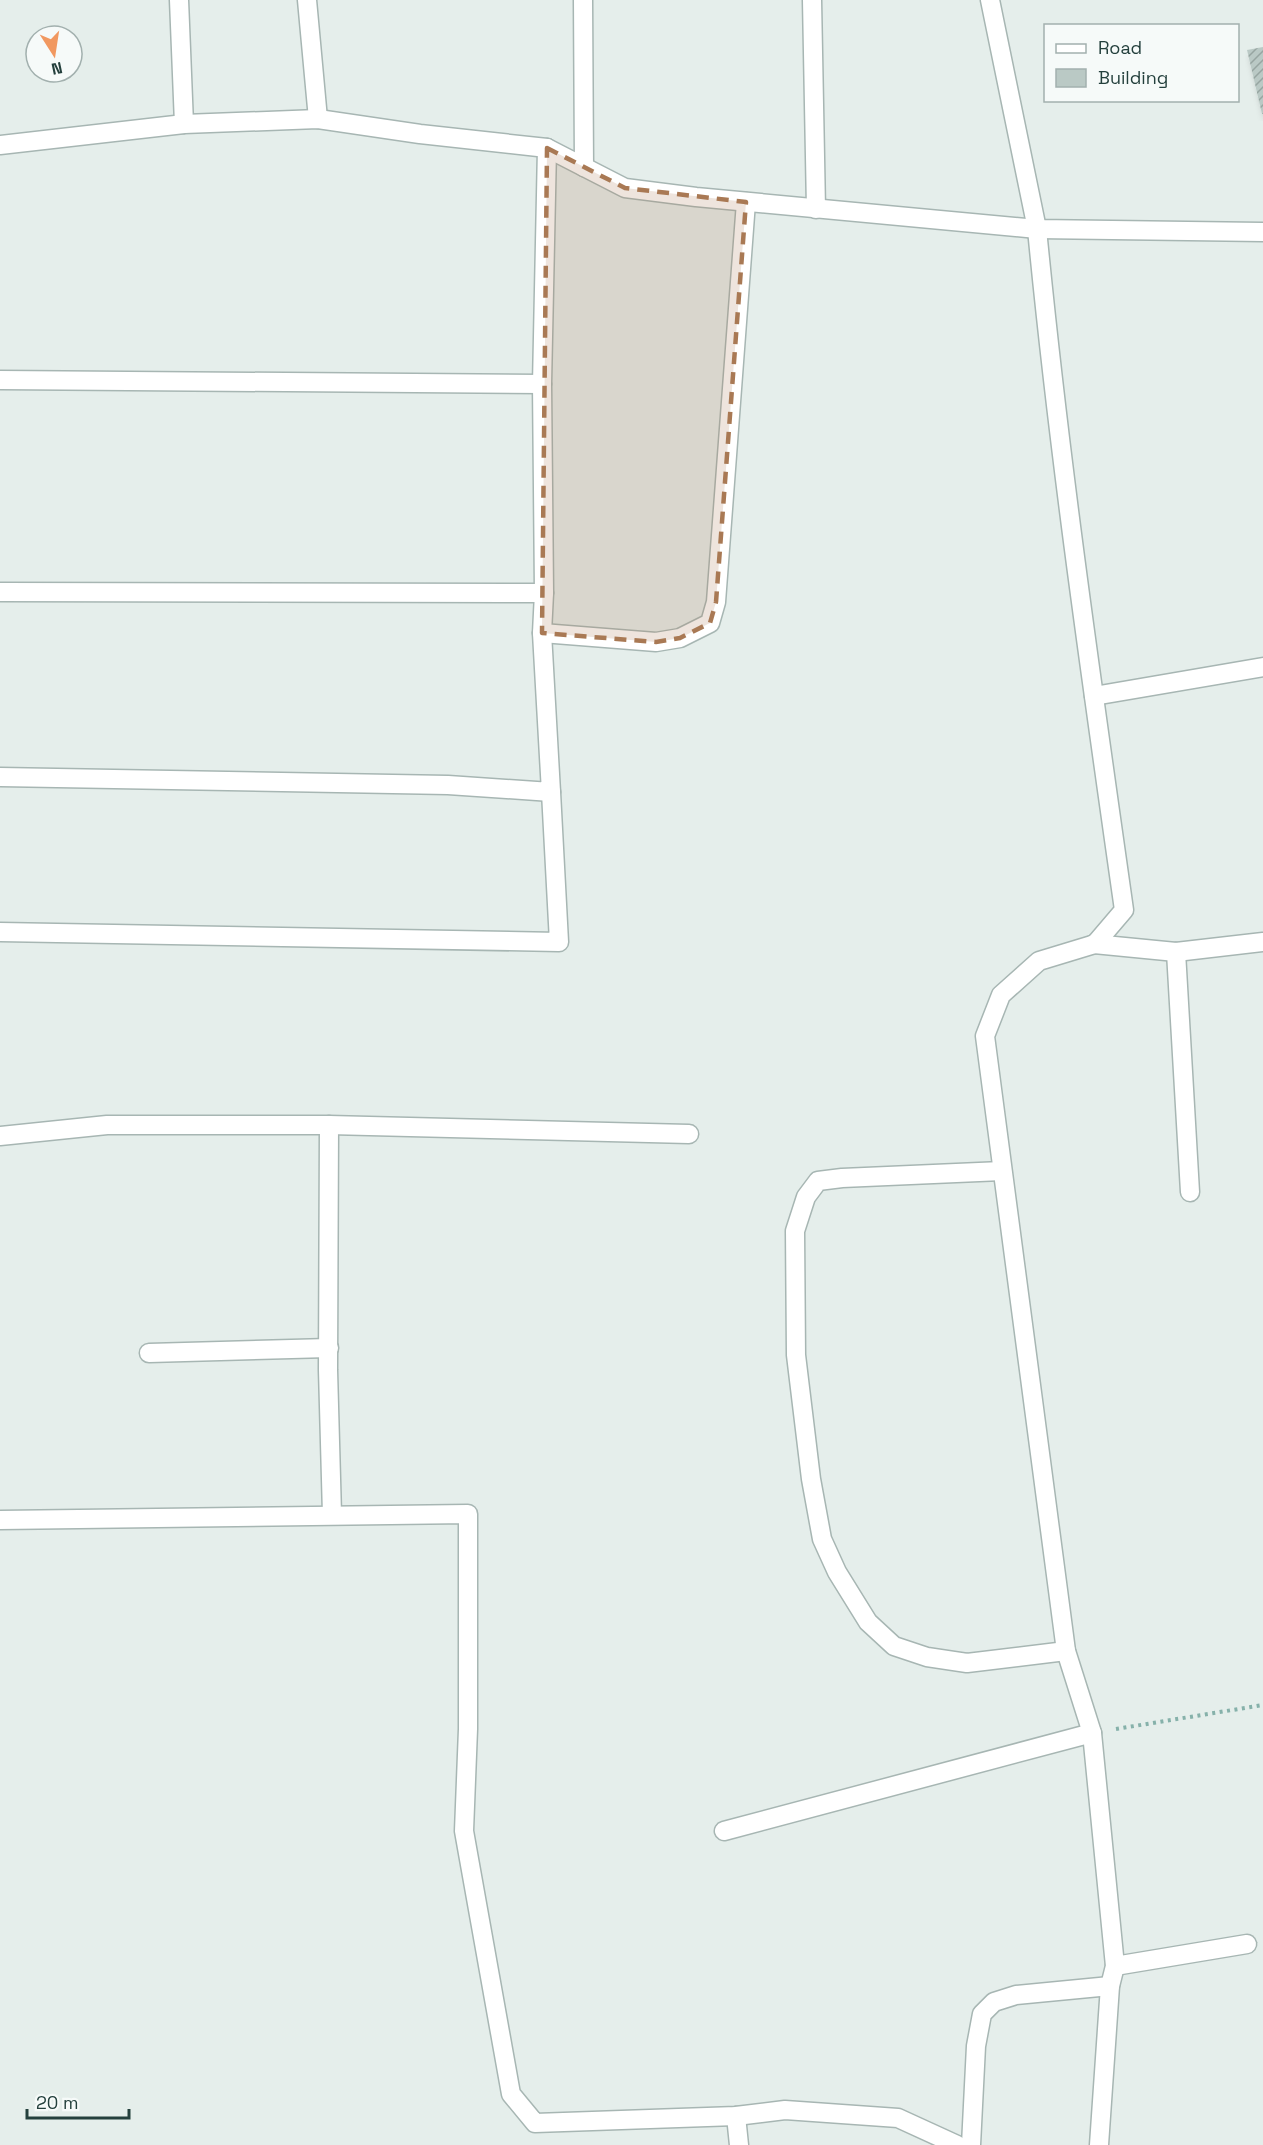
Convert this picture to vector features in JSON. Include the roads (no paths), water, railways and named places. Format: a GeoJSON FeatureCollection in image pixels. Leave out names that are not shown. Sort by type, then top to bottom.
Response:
{"type":"FeatureCollection","features":[{"type":"Feature","properties":{"kind":"street"},"geometry":{"type":"LineString","coordinates":[[180,0],[184,124]]}},
{"type":"Feature","properties":{"kind":"street"},"geometry":{"type":"LineString","coordinates":[[307,0],[318,119]]}},
{"type":"Feature","properties":{"kind":"street"},"geometry":{"type":"LineString","coordinates":[[583,0],[584,167]]}},
{"type":"Feature","properties":{"kind":"street"},"geometry":{"type":"LineString","coordinates":[[812,0],[816,209]]}},
{"type":"Feature","properties":{"kind":"street"},"geometry":{"type":"LineString","coordinates":[[990,0],[1037,229],[1047,332],[1124,910],[1094,944]]}},
{"type":"Feature","properties":{"kind":"street"},"geometry":{"type":"LineString","coordinates":[[0,145],[184,124],[318,119],[420,134],[547,148],[625,188],[816,209],[1037,229],[1263,232]]}},
{"type":"Feature","properties":{"kind":"street"},"geometry":{"type":"LineString","coordinates":[[0,932],[559,942],[542,633],[544,593],[542,384],[547,148]]}},
{"type":"Feature","properties":{"kind":"street"},"geometry":{"type":"LineString","coordinates":[[542,633],[656,642],[680,638],[710,622],[716,602],[746,202]]}},
{"type":"Feature","properties":{"kind":"street"},"geometry":{"type":"LineString","coordinates":[[0,380],[542,384]]}},
{"type":"Feature","properties":{"kind":"street"},"geometry":{"type":"LineString","coordinates":[[0,592],[544,593]]}},
{"type":"Feature","properties":{"kind":"street"},"geometry":{"type":"LineString","coordinates":[[1094,696],[1263,667]]}},
{"type":"Feature","properties":{"kind":"street"},"geometry":{"type":"LineString","coordinates":[[0,777],[448,785],[551,792]]}},
{"type":"Feature","properties":{"kind":"street"},"geometry":{"type":"LineString","coordinates":[[1099,2145],[1110,1986],[1115,1966],[1092,1733],[1066,1651],[985,1036],[1001,995],[1039,961],[1094,944],[1176,952],[1263,942]]}},
{"type":"Feature","properties":{"kind":"street"},"geometry":{"type":"LineString","coordinates":[[1176,952],[1190,1192]]}},
{"type":"Feature","properties":{"kind":"street"},"geometry":{"type":"LineString","coordinates":[[0,1136],[107,1125],[329,1125],[689,1134]]}},
{"type":"Feature","properties":{"kind":"street"},"geometry":{"type":"LineString","coordinates":[[329,1125],[332,1515]]}},
{"type":"Feature","properties":{"kind":"street"},"geometry":{"type":"LineString","coordinates":[[1002,1171],[818,1181],[806,1197],[795,1231],[796,1355],[811,1479],[822,1539],[837,1572],[868,1622],[894,1646],[927,1657],[967,1663],[1066,1651]]}},
{"type":"Feature","properties":{"kind":"street"},"geometry":{"type":"LineString","coordinates":[[149,1353],[329,1348]]}},
{"type":"Feature","properties":{"kind":"street"},"geometry":{"type":"LineString","coordinates":[[0,1520],[468,1514],[468,1729],[464,1831],[511,2094],[535,2123],[736,2116],[785,2110],[898,2118],[957,2145]]}},
{"type":"Feature","properties":{"kind":"street"},"geometry":{"type":"LineString","coordinates":[[724,1831],[1092,1733]]}},
{"type":"Feature","properties":{"kind":"street"},"geometry":{"type":"LineString","coordinates":[[1115,1966],[1247,1944]]}},
{"type":"Feature","properties":{"kind":"street"},"geometry":{"type":"LineString","coordinates":[[971,2145],[976,2046],[982,2014],[994,2002],[1016,1995],[1110,1986]]}},
{"type":"Feature","properties":{"kind":"street"},"geometry":{"type":"LineString","coordinates":[[736,2116],[739,2145]]}}]}
